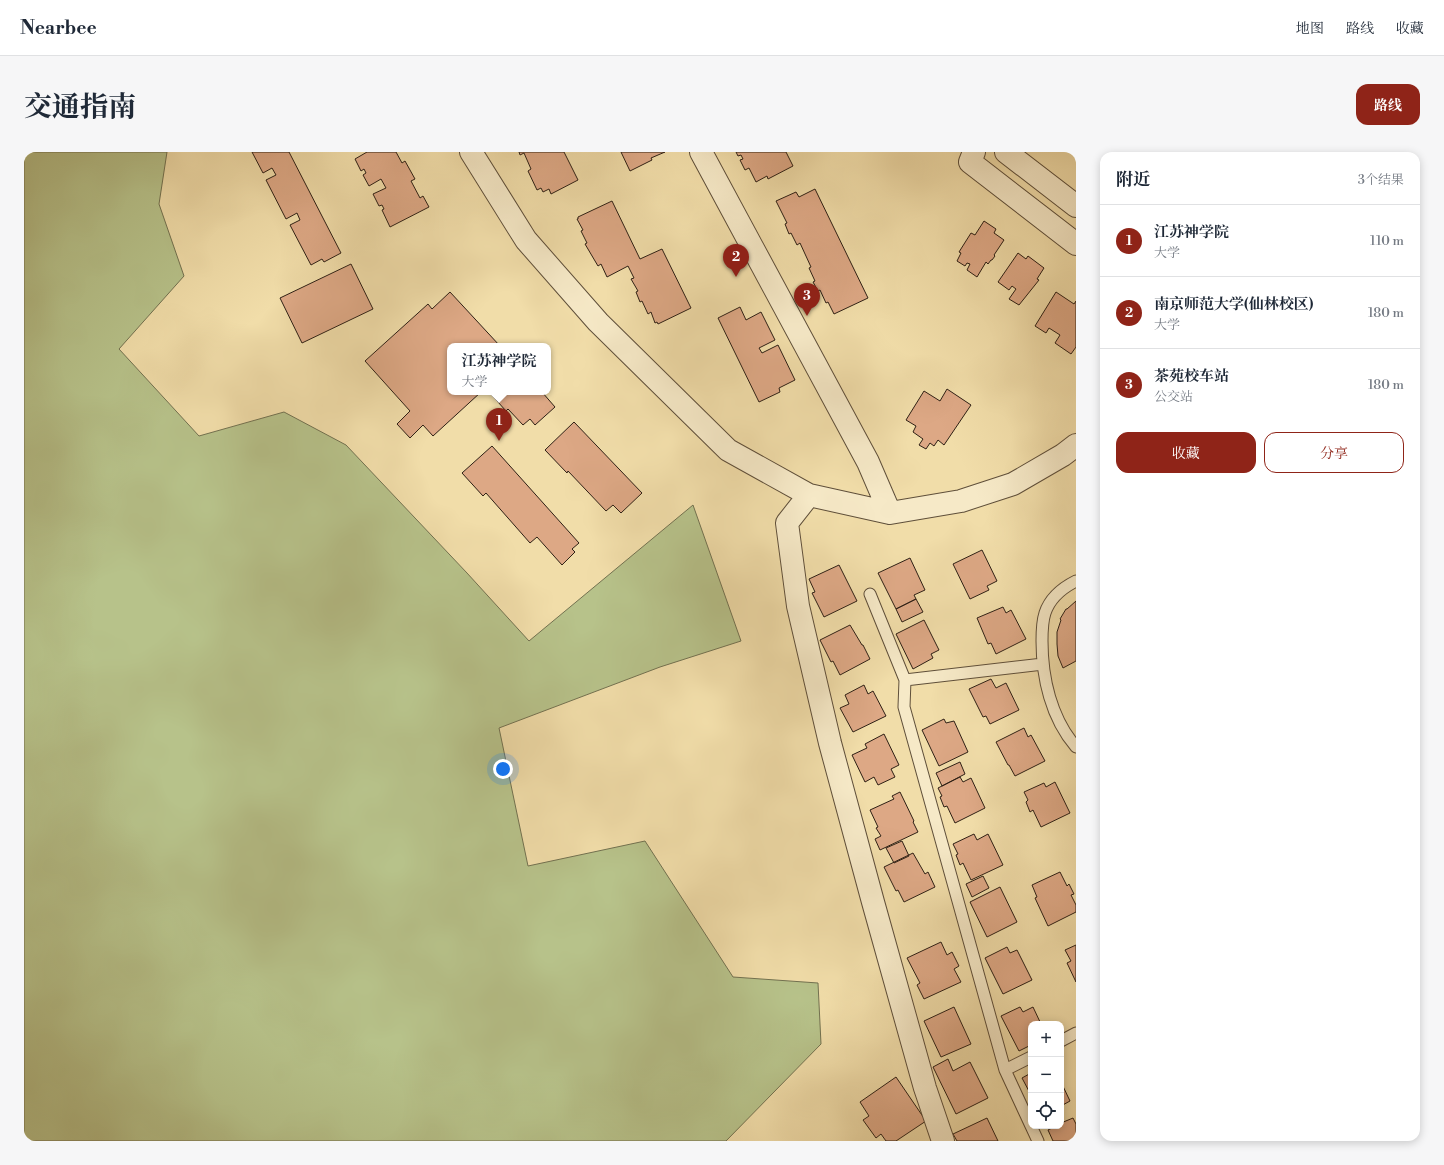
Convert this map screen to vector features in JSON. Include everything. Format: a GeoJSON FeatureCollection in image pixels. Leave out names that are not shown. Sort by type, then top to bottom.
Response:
{"type":"FeatureCollection","features":[{"type":"Feature","properties":{"kind":"street"},"geometry":{"type":"LineString","coordinates":[[471,152],[526,240],[598,322],[728,450],[808,495],[890,513],[961,501],[1013,484],[1063,456],[1076,445]]}},
{"type":"Feature","properties":{"kind":"street"},"geometry":{"type":"LineString","coordinates":[[701,152],[864,455],[890,513]]}},
{"type":"Feature","properties":{"kind":"street"},"geometry":{"type":"LineString","coordinates":[[974,152],[970,162],[1076,244]]}},
{"type":"Feature","properties":{"kind":"street"},"geometry":{"type":"LineString","coordinates":[[1006,152],[1076,206]]}},
{"type":"Feature","properties":{"kind":"street"},"geometry":{"type":"LineString","coordinates":[[808,495],[787,523],[798,606],[830,743],[873,902],[925,1088],[943,1141]]}},
{"type":"Feature","properties":{"kind":"lane"},"geometry":{"type":"LineString","coordinates":[[1076,581],[1058,593],[1045,613],[1042,624],[1043,664],[1046,685],[1061,724],[1071,742],[1076,747]]}},
{"type":"Feature","properties":{"kind":"lane"},"geometry":{"type":"LineString","coordinates":[[870,594],[905,680],[904,707],[1005,1070],[1028,1120]]}},
{"type":"Feature","properties":{"kind":"lane"},"geometry":{"type":"LineString","coordinates":[[905,680],[1043,664]]}},
{"type":"Feature","properties":{"kind":"lane"},"geometry":{"type":"LineString","coordinates":[[1064,1039],[1076,1033]]}},
{"type":"Feature","properties":{"kind":"lane"},"geometry":{"type":"LineString","coordinates":[[1005,1070],[1028,1058]]}},
{"type":"Feature","properties":{"kind":"lane"},"geometry":{"type":"LineString","coordinates":[[1032,1129],[1038,1141]]}},
{"type":"Feature","properties":{"kind":"green space"},"geometry":{"type":"Polygon","coordinates":[[[24,152],[167,152],[159,204],[184,276],[119,349],[199,436],[284,412],[346,445],[529,641],[693,505],[741,641],[660,667],[499,728],[528,866],[645,841],[733,977],[818,983],[821,1044],[726,1141],[24,1141],[24,152]]]}},
{"type":"Feature","properties":{"kind":"building"},"geometry":{"type":"Polygon","coordinates":[[[252,152],[289,152],[341,253],[324,262],[322,259],[311,265],[290,225],[300,220],[297,213],[286,219],[266,180],[276,175],[272,168],[263,173],[252,152]]]}},
{"type":"Feature","properties":{"kind":"building"},"geometry":{"type":"Polygon","coordinates":[[[367,152],[396,152],[402,163],[405,161],[415,179],[411,181],[420,198],[423,196],[429,207],[390,227],[382,210],[384,209],[382,205],[379,206],[373,194],[386,188],[381,179],[369,186],[363,175],[366,173],[364,169],[361,171],[355,159],[367,152]]]}},
{"type":"Feature","properties":{"kind":"building"},"geometry":{"type":"Polygon","coordinates":[[[519,152],[564,152],[578,180],[551,194],[549,189],[543,192],[541,188],[537,190],[528,171],[531,169],[524,153],[520,155],[519,152]]]}},
{"type":"Feature","properties":{"kind":"building"},"geometry":{"type":"Polygon","coordinates":[[[621,152],[665,152],[651,158],[652,160],[630,171],[621,152]]]}},
{"type":"Feature","properties":{"kind":"building"},"geometry":{"type":"Polygon","coordinates":[[[736,152],[786,152],[793,166],[768,179],[767,176],[756,182],[749,168],[745,170],[740,160],[743,159],[741,155],[738,156],[736,152]]]}},
{"type":"Feature","properties":{"kind":"building"},"geometry":{"type":"Polygon","coordinates":[[[815,189],[868,298],[834,314],[828,302],[826,303],[820,290],[818,291],[813,282],[815,281],[809,268],[811,267],[800,243],[797,245],[791,233],[789,234],[785,224],[787,223],[776,201],[796,192],[799,197],[815,189]]]}},
{"type":"Feature","properties":{"kind":"building"},"geometry":{"type":"Polygon","coordinates":[[[612,201],[640,259],[662,249],[691,308],[658,324],[657,322],[655,323],[651,312],[648,314],[642,301],[640,302],[636,292],[638,291],[631,279],[634,278],[628,266],[607,277],[601,264],[598,266],[585,244],[587,243],[581,231],[583,230],[577,219],[578,217],[612,201]]]}},
{"type":"Feature","properties":{"kind":"building"},"geometry":{"type":"Polygon","coordinates":[[[984,221],[996,229],[994,233],[1004,240],[994,255],[995,256],[988,264],[986,262],[977,277],[967,270],[970,264],[967,263],[965,266],[957,261],[961,253],[959,252],[971,233],[975,235],[984,221]]]}},
{"type":"Feature","properties":{"kind":"building"},"geometry":{"type":"Polygon","coordinates":[[[1018,253],[1026,259],[1028,256],[1044,268],[1037,279],[1039,280],[1019,305],[1009,299],[1016,289],[1012,286],[1009,290],[998,282],[1018,253]]]}},
{"type":"Feature","properties":{"kind":"building"},"geometry":{"type":"Polygon","coordinates":[[[351,264],[373,309],[302,343],[280,298],[351,264]]]}},
{"type":"Feature","properties":{"kind":"building"},"geometry":{"type":"Polygon","coordinates":[[[450,292],[497,343],[447,343],[447,395],[478,395],[433,436],[423,425],[410,438],[397,424],[410,411],[365,361],[428,304],[432,309],[450,292]]]}},
{"type":"Feature","properties":{"kind":"building"},"geometry":{"type":"Polygon","coordinates":[[[1056,292],[1074,304],[1076,301],[1076,347],[1071,354],[1055,343],[1060,335],[1049,328],[1046,333],[1035,326],[1056,292]]]}},
{"type":"Feature","properties":{"kind":"building"},"geometry":{"type":"Polygon","coordinates":[[[740,307],[746,320],[761,312],[775,340],[759,348],[762,353],[778,345],[795,380],[779,388],[780,392],[759,402],[718,318],[740,307]]]}},
{"type":"Feature","properties":{"kind":"building"},"geometry":{"type":"Polygon","coordinates":[[[947,389],[971,405],[944,445],[938,440],[934,446],[930,443],[926,449],[919,445],[923,439],[913,432],[916,426],[906,420],[924,391],[940,401],[947,389]]]}},
{"type":"Feature","properties":{"kind":"building"},"geometry":{"type":"Polygon","coordinates":[[[492,395],[545,395],[555,407],[535,425],[530,419],[523,425],[508,409],[506,411],[492,395]]]}},
{"type":"Feature","properties":{"kind":"building"},"geometry":{"type":"Polygon","coordinates":[[[574,422],[642,493],[621,513],[613,505],[606,511],[568,471],[567,473],[545,450],[574,422]]]}},
{"type":"Feature","properties":{"kind":"building"},"geometry":{"type":"Polygon","coordinates":[[[492,446],[579,543],[572,549],[575,552],[562,565],[537,537],[530,543],[486,493],[483,496],[462,473],[492,446]]]}},
{"type":"Feature","properties":{"kind":"building"},"geometry":{"type":"Polygon","coordinates":[[[982,550],[997,581],[987,586],[989,590],[970,599],[953,564],[982,550]]]}},
{"type":"Feature","properties":{"kind":"building"},"geometry":{"type":"Polygon","coordinates":[[[910,558],[925,590],[914,595],[916,599],[896,609],[878,573],[910,558]]]}},
{"type":"Feature","properties":{"kind":"building"},"geometry":{"type":"Polygon","coordinates":[[[839,565],[857,601],[824,617],[812,593],[815,592],[809,579],[839,565]]]}},
{"type":"Feature","properties":{"kind":"building"},"geometry":{"type":"Polygon","coordinates":[[[916,599],[923,612],[902,622],[896,609],[916,599]]]}},
{"type":"Feature","properties":{"kind":"building"},"geometry":{"type":"Polygon","coordinates":[[[1076,601],[1076,661],[1063,668],[1058,656],[1057,632],[1060,619],[1066,609],[1076,601]]]}},
{"type":"Feature","properties":{"kind":"building"},"geometry":{"type":"Polygon","coordinates":[[[1003,607],[1006,613],[1011,610],[1026,639],[996,654],[991,643],[988,644],[977,618],[1003,607]]]}},
{"type":"Feature","properties":{"kind":"building"},"geometry":{"type":"Polygon","coordinates":[[[924,620],[939,650],[931,654],[933,658],[913,669],[896,634],[924,620]]]}},
{"type":"Feature","properties":{"kind":"building"},"geometry":{"type":"Polygon","coordinates":[[[850,625],[870,659],[840,675],[833,661],[831,662],[820,640],[850,625]]]}},
{"type":"Feature","properties":{"kind":"building"},"geometry":{"type":"Polygon","coordinates":[[[991,679],[996,688],[1006,683],[1019,710],[990,724],[986,716],[983,717],[969,689],[991,679]]]}},
{"type":"Feature","properties":{"kind":"building"},"geometry":{"type":"Polygon","coordinates":[[[864,685],[868,694],[873,691],[886,716],[853,732],[840,708],[849,704],[845,695],[864,685]]]}},
{"type":"Feature","properties":{"kind":"building"},"geometry":{"type":"Polygon","coordinates":[[[944,719],[946,723],[954,721],[968,752],[939,766],[922,730],[944,719]]]}},
{"type":"Feature","properties":{"kind":"building"},"geometry":{"type":"Polygon","coordinates":[[[1024,728],[1028,737],[1031,735],[1045,761],[1015,776],[996,742],[1024,728]]]}},
{"type":"Feature","properties":{"kind":"building"},"geometry":{"type":"Polygon","coordinates":[[[884,734],[899,765],[891,769],[895,777],[878,785],[874,777],[865,782],[852,755],[867,748],[865,744],[884,734]]]}},
{"type":"Feature","properties":{"kind":"building"},"geometry":{"type":"Polygon","coordinates":[[[960,762],[965,774],[942,786],[936,773],[960,762]]]}},
{"type":"Feature","properties":{"kind":"building"},"geometry":{"type":"Polygon","coordinates":[[[960,777],[963,782],[971,778],[985,808],[955,823],[947,806],[944,807],[940,797],[942,796],[938,788],[960,777]]]}},
{"type":"Feature","properties":{"kind":"building"},"geometry":{"type":"Polygon","coordinates":[[[1055,782],[1070,813],[1041,827],[1033,810],[1030,812],[1026,802],[1028,800],[1024,792],[1044,783],[1046,787],[1055,782]]]}},
{"type":"Feature","properties":{"kind":"building"},"geometry":{"type":"Polygon","coordinates":[[[900,792],[918,832],[880,850],[875,839],[881,836],[876,828],[878,827],[870,810],[894,799],[892,796],[900,792]]]}},
{"type":"Feature","properties":{"kind":"building"},"geometry":{"type":"Polygon","coordinates":[[[974,834],[977,840],[988,834],[1003,865],[971,880],[963,863],[960,865],[956,855],[958,854],[953,844],[974,834]]]}},
{"type":"Feature","properties":{"kind":"building"},"geometry":{"type":"Polygon","coordinates":[[[902,841],[909,856],[894,863],[886,848],[902,841]]]}},
{"type":"Feature","properties":{"kind":"building"},"geometry":{"type":"Polygon","coordinates":[[[913,853],[925,874],[928,872],[935,887],[904,902],[898,890],[896,891],[884,867],[913,853]]]}},
{"type":"Feature","properties":{"kind":"building"},"geometry":{"type":"Polygon","coordinates":[[[1060,872],[1067,886],[1069,884],[1074,894],[1071,895],[1076,905],[1076,912],[1048,926],[1035,898],[1037,897],[1032,885],[1060,872]]]}},
{"type":"Feature","properties":{"kind":"building"},"geometry":{"type":"Polygon","coordinates":[[[983,876],[989,888],[972,897],[966,884],[983,876]]]}},
{"type":"Feature","properties":{"kind":"building"},"geometry":{"type":"Polygon","coordinates":[[[1000,887],[1017,922],[987,937],[970,902],[1000,887]]]}},
{"type":"Feature","properties":{"kind":"building"},"geometry":{"type":"Polygon","coordinates":[[[941,942],[947,955],[952,952],[959,966],[954,969],[961,982],[924,999],[917,985],[920,983],[907,958],[941,942]]]}},
{"type":"Feature","properties":{"kind":"building"},"geometry":{"type":"Polygon","coordinates":[[[1076,945],[1076,982],[1067,963],[1071,961],[1065,950],[1076,945]]]}},
{"type":"Feature","properties":{"kind":"building"},"geometry":{"type":"Polygon","coordinates":[[[1007,947],[1010,953],[1017,950],[1032,980],[1003,994],[985,958],[1007,947]]]}},
{"type":"Feature","properties":{"kind":"building"},"geometry":{"type":"Polygon","coordinates":[[[954,1007],[971,1044],[941,1057],[924,1021],[954,1007]]]}},
{"type":"Feature","properties":{"kind":"building"},"geometry":{"type":"Polygon","coordinates":[[[1020,1007],[1023,1012],[1033,1007],[1040,1021],[1028,1021],[1028,1046],[1019,1051],[1001,1016],[1020,1007]]]}},
{"type":"Feature","properties":{"kind":"building"},"geometry":{"type":"Polygon","coordinates":[[[948,1059],[953,1071],[970,1062],[988,1098],[956,1114],[933,1067],[948,1059]]]}},
{"type":"Feature","properties":{"kind":"building"},"geometry":{"type":"Polygon","coordinates":[[[1028,1075],[1028,1089],[1022,1078],[1028,1075]]]}},
{"type":"Feature","properties":{"kind":"building"},"geometry":{"type":"Polygon","coordinates":[[[896,1077],[926,1121],[896,1141],[886,1141],[881,1134],[876,1138],[863,1120],[869,1116],[860,1102],[896,1077]]]}},
{"type":"Feature","properties":{"kind":"building"},"geometry":{"type":"Polygon","coordinates":[[[1064,1088],[1070,1101],[1064,1104],[1064,1088]]]}},
{"type":"Feature","properties":{"kind":"building"},"geometry":{"type":"Polygon","coordinates":[[[987,1118],[998,1141],[957,1141],[953,1134],[987,1118]]]}},
{"type":"Feature","properties":{"kind":"building"},"geometry":{"type":"Polygon","coordinates":[[[1073,1118],[1076,1124],[1076,1141],[1053,1141],[1048,1130],[1064,1129],[1064,1122],[1073,1118]]]}},
{"type":"Feature","properties":{"kind":"place","name":"南京师范大学(仙林校区)"},"geometry":{"type":"Point","coordinates":[736,277]}},
{"type":"Feature","properties":{"kind":"place","name":"茶苑校车站"},"geometry":{"type":"Point","coordinates":[807,316]}},
{"type":"Feature","properties":{"kind":"place","name":"江苏神学院"},"geometry":{"type":"Point","coordinates":[499,441]}}]}
